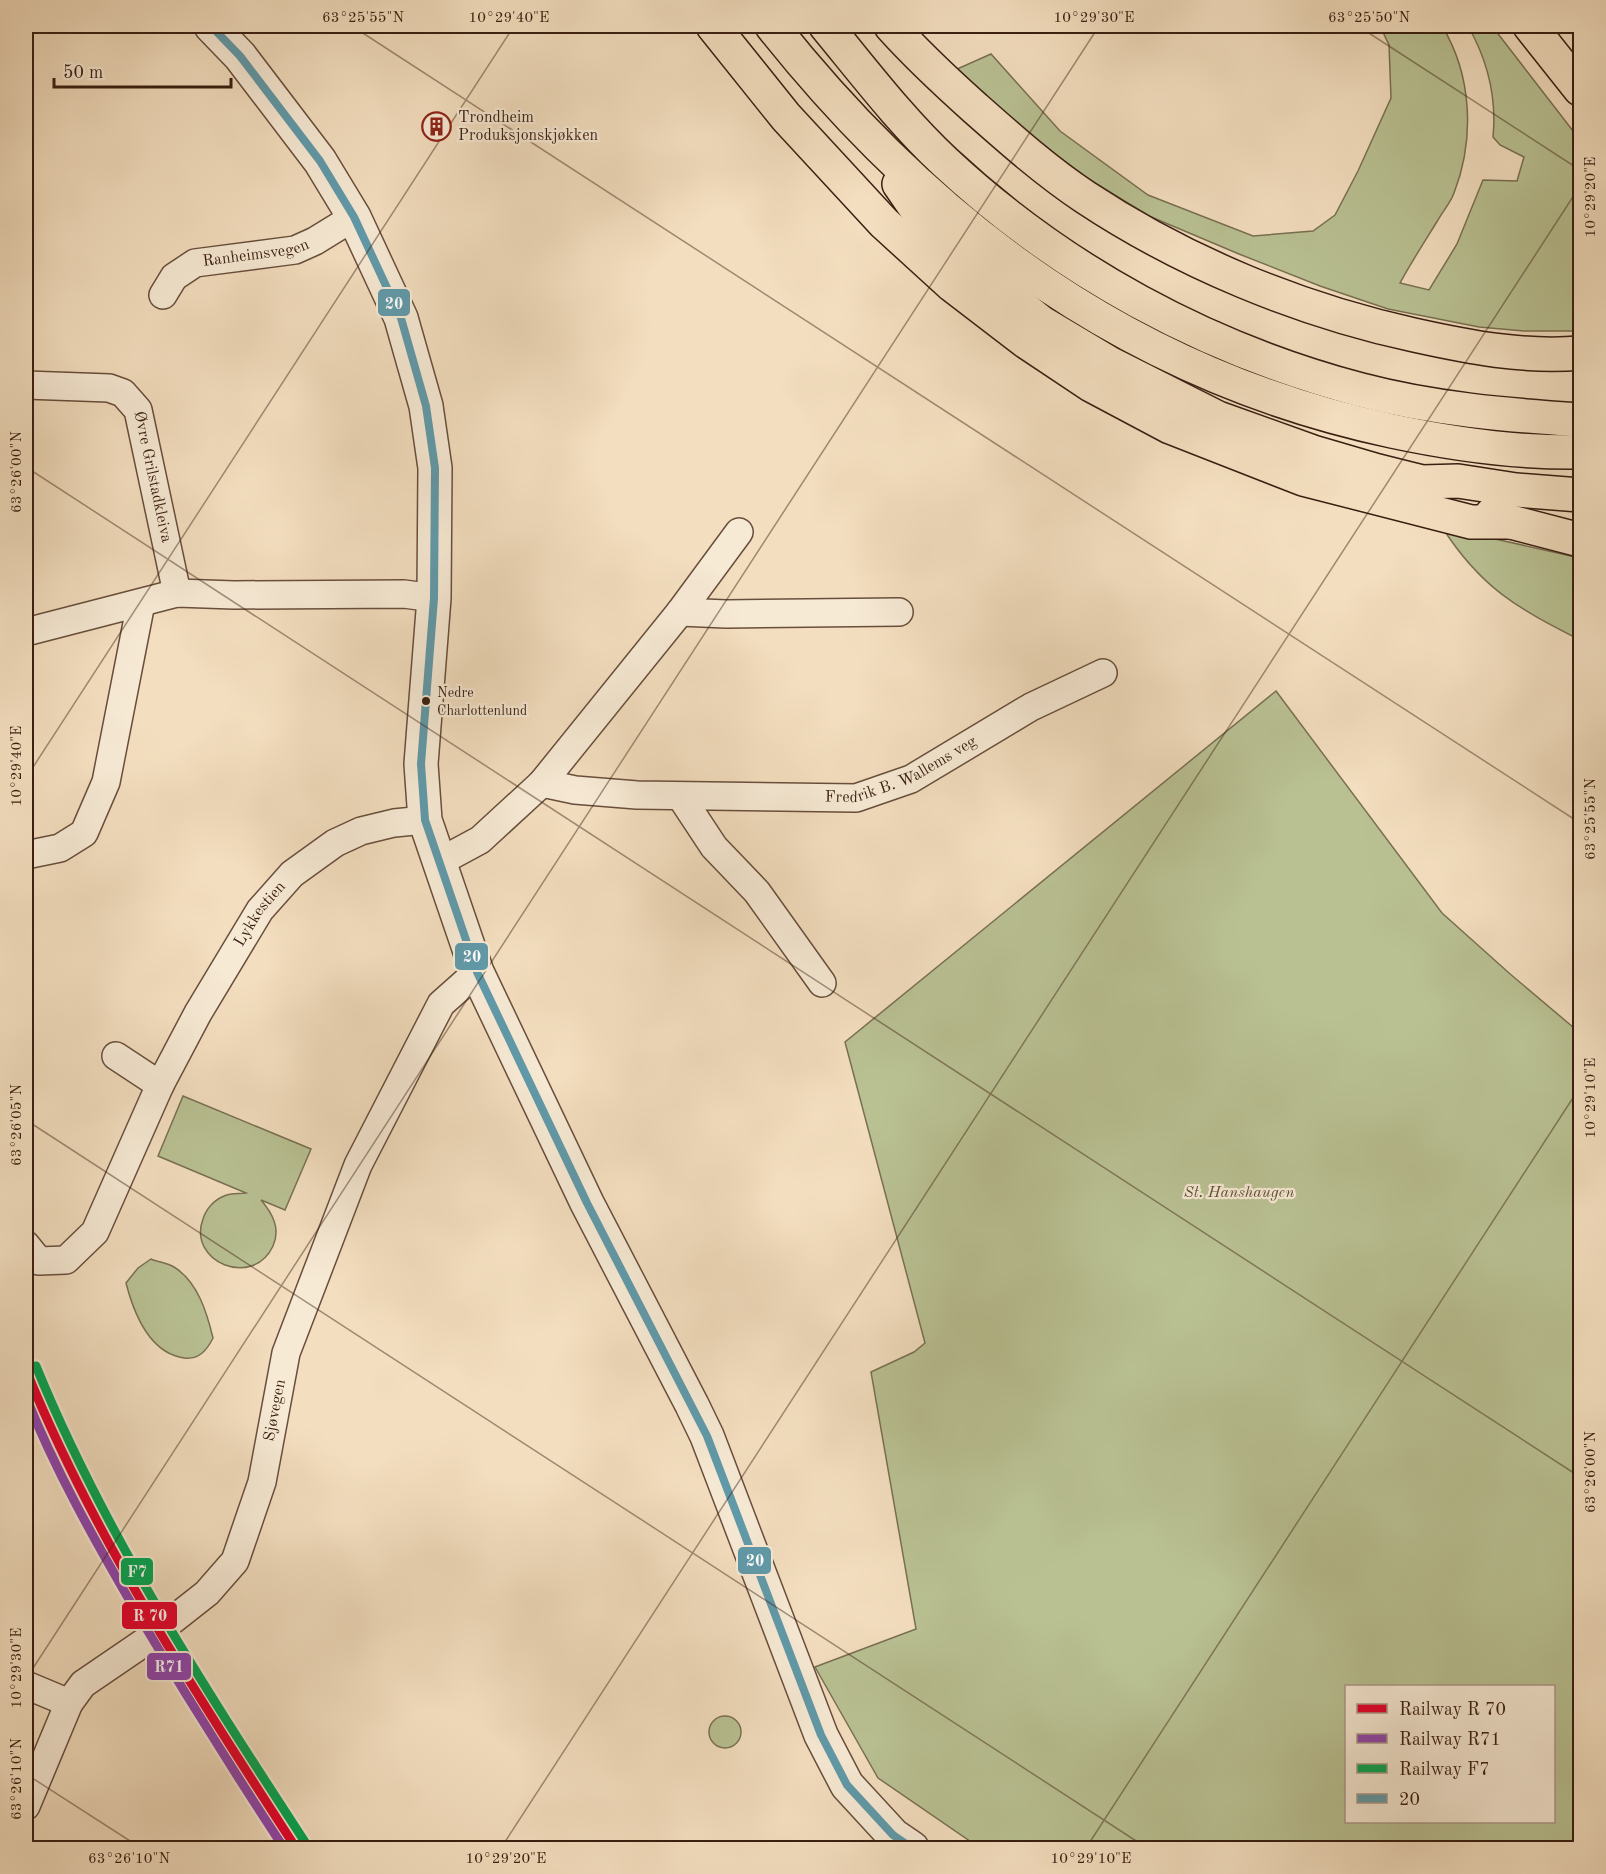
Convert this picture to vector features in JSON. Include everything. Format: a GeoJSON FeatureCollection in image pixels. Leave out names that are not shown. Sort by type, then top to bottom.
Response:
{"type":"FeatureCollection","features":[{"type":"Feature","properties":{"kind":"main road"},"geometry":{"type":"LineString","coordinates":[[713,26],[786,117],[884,223],[952,285],[1025,341],[1091,385],[1170,427],[1303,479],[1471,522],[1511,522]]}},
{"type":"Feature","properties":{"kind":"main road"},"geometry":{"type":"LineString","coordinates":[[772,26],[858,125],[920,187],[989,244],[1063,297],[1123,332],[1200,371],[1282,403],[1351,422],[1445,441],[1502,448],[1581,452]]}},
{"type":"Feature","properties":{"kind":"main road"},"geometry":{"type":"LineString","coordinates":[[826,26],[895,109],[944,161],[1010,219],[1084,270],[1141,304],[1215,339],[1288,368],[1363,390],[1442,406],[1508,415],[1581,420]]}},
{"type":"Feature","properties":{"kind":"main road"},"geometry":{"type":"LineString","coordinates":[[891,26],[944,81],[1038,162],[1084,196],[1148,235],[1217,268],[1335,315],[1384,329],[1444,342],[1504,351],[1561,355],[1581,353]]}},
{"type":"Feature","properties":{"kind":"main road"},"geometry":{"type":"LineString","coordinates":[[1530,26],[1580,88]]}},
{"type":"Feature","properties":{"kind":"main road"},"geometry":{"type":"LineString","coordinates":[[858,125],[936,238],[1042,323],[1108,363],[1218,418],[1313,452],[1377,471],[1422,482],[1458,481],[1516,490],[1581,495]]}},
{"type":"Feature","properties":{"kind":"main road"},"geometry":{"type":"LineString","coordinates":[[1422,482],[1452,500],[1511,522],[1581,540]]}},
{"type":"Feature","properties":{"kind":"street"},"geometry":{"type":"LineString","coordinates":[[211,26],[240,56],[320,161],[354,217],[401,318],[426,406],[435,468],[434,598],[421,764],[425,820],[441,861],[477,972],[587,1203],[702,1426],[821,1735],[848,1785],[893,1835],[912,1848]]}},
{"type":"Feature","properties":{"kind":"street","name":"Ranheimsvegen"},"geometry":{"type":"LineString","coordinates":[[163,295],[174,277],[195,263],[295,250],[315,241],[354,217]]}},
{"type":"Feature","properties":{"kind":"street","name":"Øvre Grilstadkleiva"},"geometry":{"type":"LineString","coordinates":[[26,385],[109,388],[123,393],[138,410],[177,593]]}},
{"type":"Feature","properties":{"kind":"street"},"geometry":{"type":"LineString","coordinates":[[441,861],[480,840],[542,783],[680,612],[739,532]]}},
{"type":"Feature","properties":{"kind":"street"},"geometry":{"type":"LineString","coordinates":[[26,632],[177,593],[404,594],[434,598]]}},
{"type":"Feature","properties":{"kind":"street"},"geometry":{"type":"LineString","coordinates":[[26,855],[60,848],[84,833],[106,782],[141,603]]}},
{"type":"Feature","properties":{"kind":"street"},"geometry":{"type":"LineString","coordinates":[[680,612],[726,614],[900,612]]}},
{"type":"Feature","properties":{"kind":"street","name":"Fredrik B. Wallems veg"},"geometry":{"type":"LineString","coordinates":[[542,783],[575,790],[681,797],[856,798],[911,779],[1032,707],[1102,673]]}},
{"type":"Feature","properties":{"kind":"street"},"geometry":{"type":"LineString","coordinates":[[681,797],[714,847],[758,892],[822,983]]}},
{"type":"Feature","properties":{"kind":"street","name":"Lykkestien"},"geometry":{"type":"LineString","coordinates":[[26,1245],[39,1261],[66,1260],[95,1232],[160,1085],[198,1013],[260,910],[292,874],[335,843],[361,831],[394,823],[425,820]]}},
{"type":"Feature","properties":{"kind":"street","name":"Sjøvegen"},"geometry":{"type":"LineString","coordinates":[[26,1806],[69,1703],[83,1684],[146,1641],[207,1593],[236,1561],[262,1482],[286,1353],[358,1165],[441,1004],[477,972]]}},
{"type":"Feature","properties":{"kind":"street"},"geometry":{"type":"LineString","coordinates":[[116,1056],[160,1085]]}},
{"type":"Feature","properties":{"kind":"street"},"geometry":{"type":"LineString","coordinates":[[26,1686],[69,1703]]}},
{"type":"Feature","properties":{"kind":"green space"},"geometry":{"type":"Polygon","coordinates":[[[1380,26],[1442,26],[1459,65],[1465,86],[1467,108],[1465,151],[1454,193],[1400,283],[1429,290],[1457,244],[1483,180],[1517,181],[1524,157],[1500,145],[1493,137],[1494,107],[1490,79],[1481,52],[1468,26],[1492,26],[1580,140],[1580,331],[1524,331],[1479,327],[1388,309],[1320,286],[1239,254],[1149,216],[1069,167],[1015,125],[955,70],[991,54],[1060,131],[1148,195],[1253,236],[1313,231],[1335,215],[1391,98],[1389,45],[1380,26]]]}},
{"type":"Feature","properties":{"kind":"green space"},"geometry":{"type":"Polygon","coordinates":[[[1442,527],[1580,558],[1580,640],[1519,606],[1486,581],[1471,566],[1442,527]]]}},
{"type":"Feature","properties":{"kind":"green space","name":"St. Hanshaugen"},"geometry":{"type":"Polygon","coordinates":[[[1276,691],[1442,913],[1580,1033],[1580,1839],[1575,1848],[980,1848],[878,1778],[815,1667],[916,1629],[871,1372],[914,1352],[925,1343],[845,1042],[1276,691]]]}},
{"type":"Feature","properties":{"kind":"green space"},"geometry":{"type":"Polygon","coordinates":[[[183,1096],[311,1149],[285,1210],[261,1200],[274,1221],[276,1233],[273,1246],[264,1259],[251,1266],[238,1268],[224,1265],[213,1258],[204,1247],[201,1234],[204,1215],[214,1202],[227,1195],[246,1193],[158,1156],[183,1096]]]}},
{"type":"Feature","properties":{"kind":"green space"},"geometry":{"type":"Polygon","coordinates":[[[151,1259],[171,1266],[182,1273],[200,1299],[213,1338],[198,1356],[184,1358],[161,1349],[152,1340],[139,1319],[126,1283],[138,1268],[151,1259]]]}},
{"type":"Feature","properties":{"kind":"green space"},"geometry":{"type":"Polygon","coordinates":[[[725,1716],[736,1721],[741,1732],[736,1743],[725,1748],[714,1743],[709,1732],[714,1721],[725,1716]]]}},
{"type":"Feature","properties":{"kind":"transit line","name":"20"},"geometry":{"type":"LineString","coordinates":[[211,26],[240,56],[320,161],[354,217],[401,318],[426,406],[435,468],[434,598],[421,764],[425,820],[477,972],[587,1203],[707,1436],[821,1735],[847,1785],[893,1835],[912,1848]]}},
{"type":"Feature","properties":{"kind":"transit line"},"geometry":{"type":"LineString","coordinates":[[26,1370],[53,1433],[116,1556],[185,1674],[296,1848]]}},
{"type":"Feature","properties":{"kind":"rail line","name":"F7"},"geometry":{"type":"LineString","coordinates":[[36,1366],[63,1429],[125,1551],[195,1669],[305,1842]]}},
{"type":"Feature","properties":{"kind":"rail line","name":"R71"},"geometry":{"type":"LineString","coordinates":[[26,1397],[62,1478],[119,1582],[189,1699],[284,1848]]}},
{"type":"Feature","properties":{"kind":"place","name":"Trondheim Produksjonskjøkken"},"geometry":{"type":"Point","coordinates":[437,127]}},
{"type":"Feature","properties":{"kind":"place","name":"Nedre Charlottenlund"},"geometry":{"type":"Point","coordinates":[426,701]}}]}
